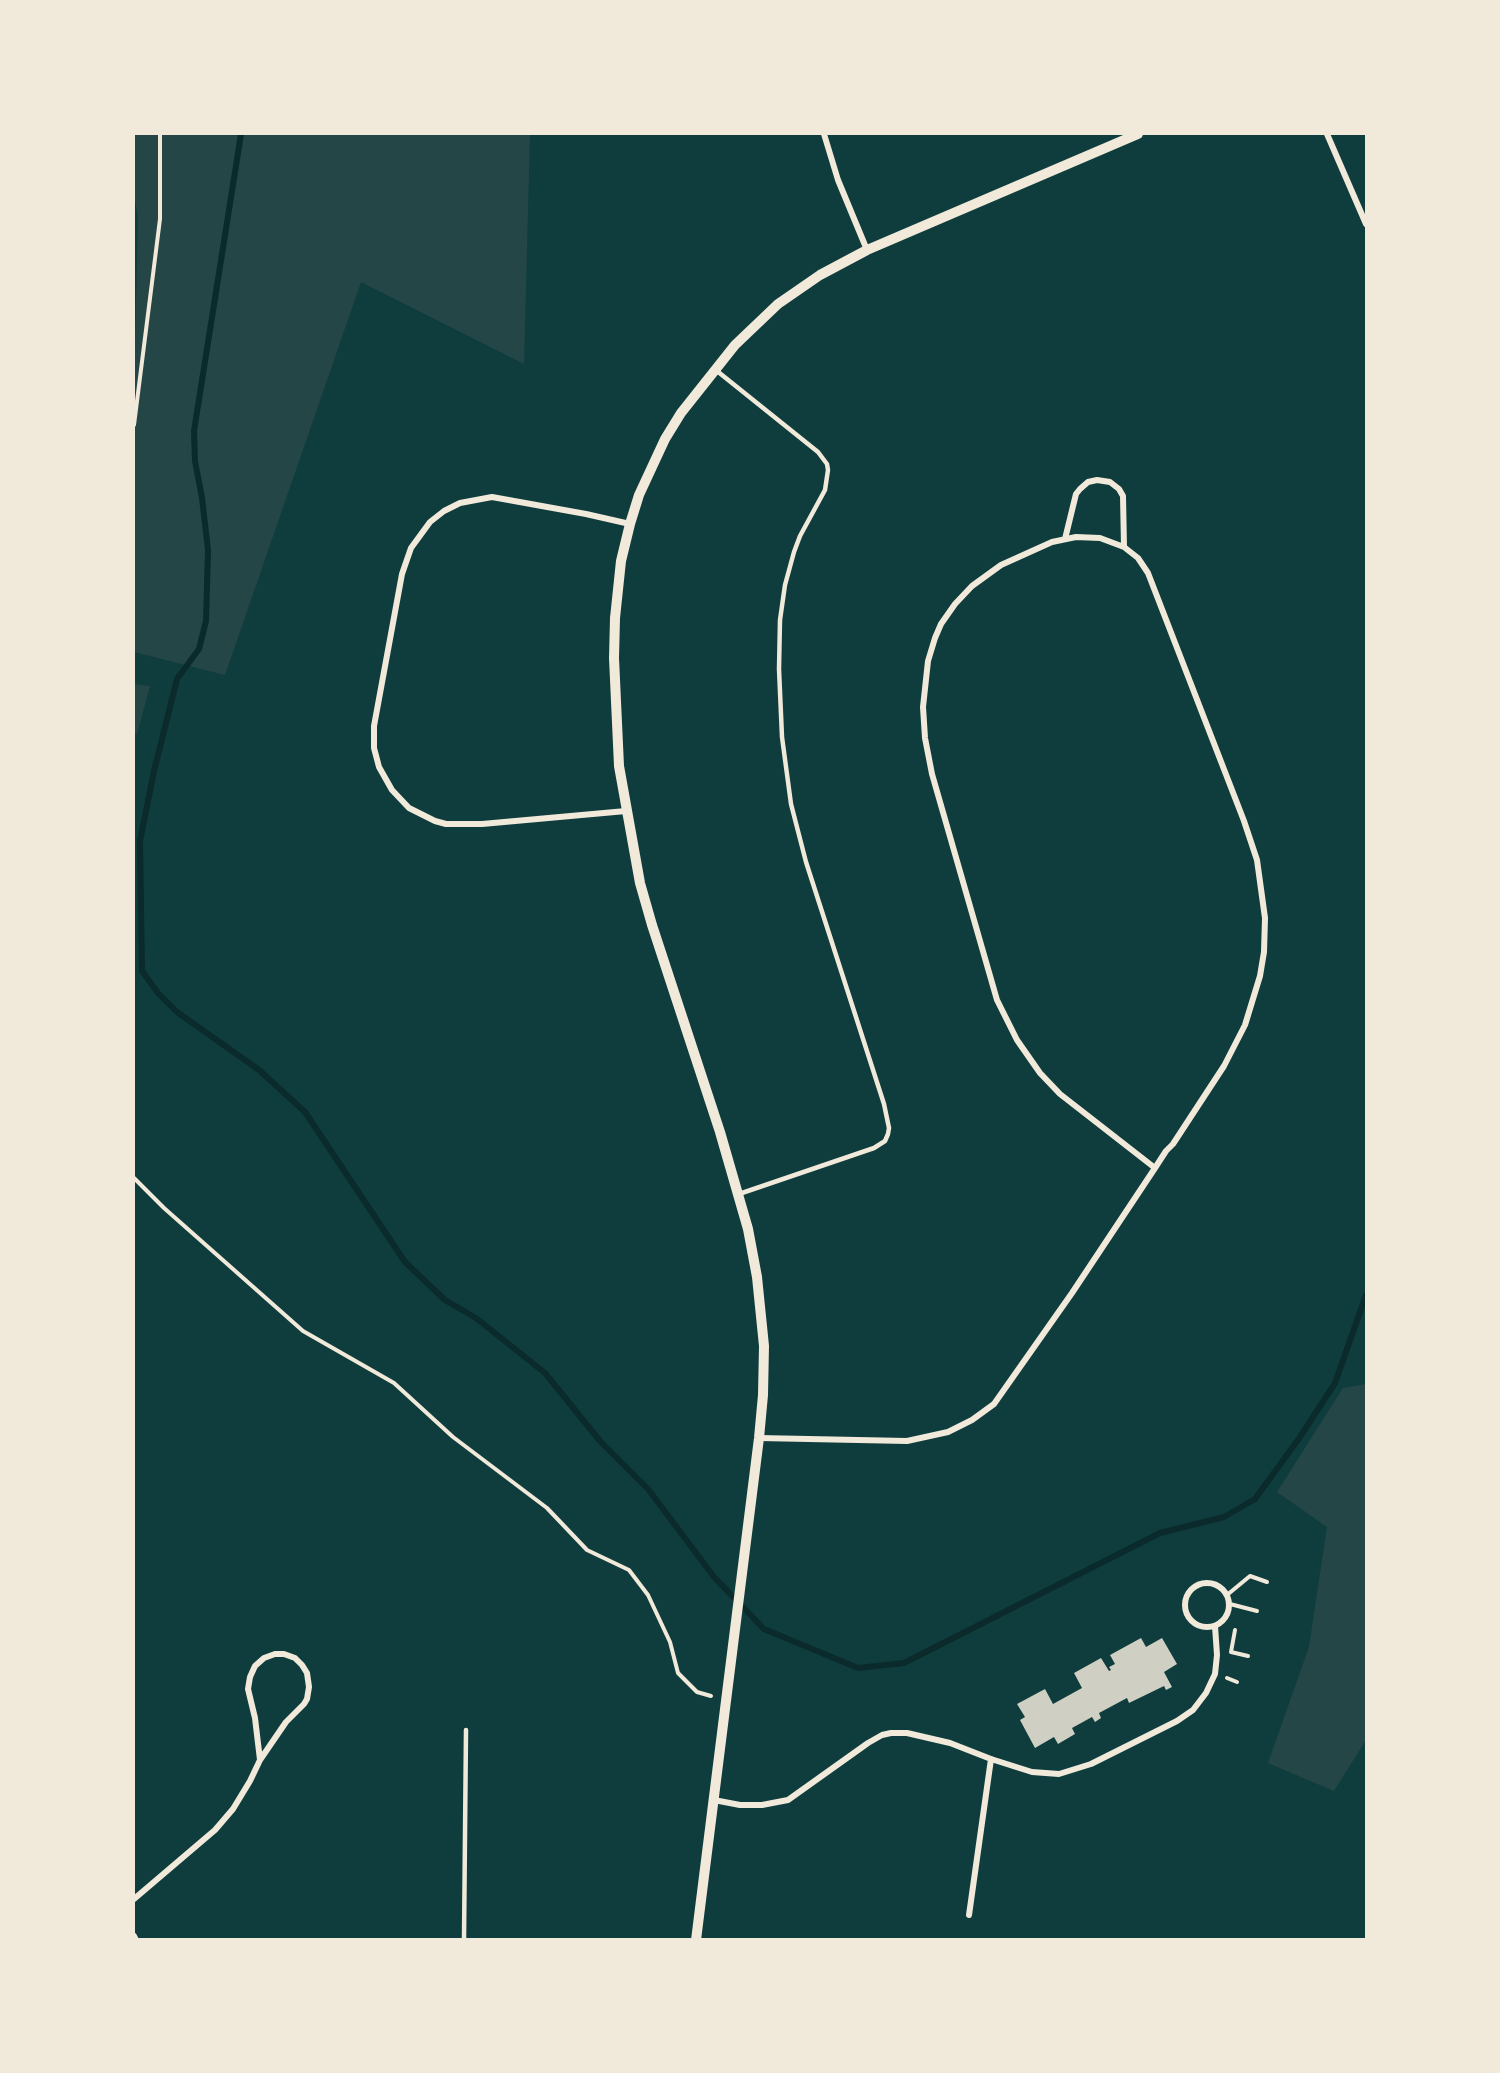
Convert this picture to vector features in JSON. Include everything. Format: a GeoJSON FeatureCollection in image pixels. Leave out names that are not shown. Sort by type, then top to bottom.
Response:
{"type":"FeatureCollection","features":[{"type":"Feature","properties":{"kind":"street"},"geometry":{"type":"LineString","coordinates":[[824,134],[838,180],[867,250]]}},
{"type":"Feature","properties":{"kind":"street"},"geometry":{"type":"LineString","coordinates":[[696,1940],[759,1438],[764,1346],[757,1277],[748,1229],[720,1132],[652,925],[634,858],[626,811],[619,766],[614,658],[615,618],[621,561],[630,524],[639,495],[681,412],[714,369],[752,327],[778,304],[820,275],[867,250],[1138,134]]}},
{"type":"Feature","properties":{"kind":"street"},"geometry":{"type":"LineString","coordinates":[[1327,134],[1366,224]]}},
{"type":"Feature","properties":{"kind":"street"},"geometry":{"type":"LineString","coordinates":[[1065,539],[1076,494],[1088,482],[1096,480],[1110,482],[1119,489],[1123,496],[1124,547]]}},
{"type":"Feature","properties":{"kind":"street"},"geometry":{"type":"LineString","coordinates":[[626,811],[482,824],[446,824],[435,821],[410,808],[392,790],[379,767],[374,748],[374,726],[402,574],[411,548],[430,522],[444,511],[460,503],[492,497],[630,524]]}},
{"type":"Feature","properties":{"kind":"street"},"geometry":{"type":"LineString","coordinates":[[759,1438],[907,1441],[948,1432],[972,1420],[993,1404],[1009,1383],[1155,1168],[1224,1066],[1245,1025],[1260,976],[1264,952],[1265,918],[1257,860],[1244,821],[1148,573],[1138,558],[1124,547],[1100,538],[1076,537],[1025,552],[1000,565],[972,586],[955,604],[938,631],[928,661],[923,707],[925,738],[932,774],[997,1000],[1017,1040],[1040,1073],[1060,1094],[1155,1168]]}},
{"type":"Feature","properties":{"kind":"street"},"geometry":{"type":"LineString","coordinates":[[1203,1583],[1217,1585],[1227,1595],[1230,1604],[1226,1618],[1215,1626],[1208,1627],[1194,1623],[1186,1611],[1190,1591],[1203,1583]]}},
{"type":"Feature","properties":{"kind":"street"},"geometry":{"type":"LineString","coordinates":[[714,1800],[740,1805],[788,1800],[868,1743],[891,1733],[908,1733],[941,1741],[1032,1772],[1059,1774],[1091,1764],[1177,1721],[1193,1710],[1206,1693],[1215,1674],[1217,1655],[1215,1626]]}},
{"type":"Feature","properties":{"kind":"street"},"geometry":{"type":"LineString","coordinates":[[134,1899],[214,1830],[233,1809],[260,1760],[286,1722],[307,1699],[309,1687],[307,1673],[295,1658],[284,1654],[264,1658],[255,1666],[250,1677],[248,1689],[255,1718],[260,1760]]}},
{"type":"Feature","properties":{"kind":"street"},"geometry":{"type":"LineString","coordinates":[[969,1915],[991,1759]]}},
{"type":"Feature","properties":{"kind":"lane"},"geometry":{"type":"LineString","coordinates":[[714,369],[818,452],[828,470],[825,490],[797,544],[785,585],[780,620],[782,737],[791,804],[806,862],[884,1104],[889,1128],[885,1141],[874,1148],[738,1195]]}},
{"type":"Feature","properties":{"kind":"lane"},"geometry":{"type":"LineString","coordinates":[[464,1940],[466,1731]]}},
{"type":"Feature","properties":{"kind":"path"},"geometry":{"type":"LineString","coordinates":[[134,425],[160,219],[160,134]]}},
{"type":"Feature","properties":{"kind":"path"},"geometry":{"type":"LineString","coordinates":[[134,1178],[164,1208],[303,1330],[394,1383],[453,1437],[547,1508],[587,1550],[629,1570],[648,1595],[670,1642],[678,1673],[697,1692],[727,1700]]}},
{"type":"Feature","properties":{"kind":"path"},"geometry":{"type":"LineString","coordinates":[[1227,1595],[1250,1576],[1267,1582]]}},
{"type":"Feature","properties":{"kind":"path"},"geometry":{"type":"LineString","coordinates":[[1230,1604],[1257,1611]]}},
{"type":"Feature","properties":{"kind":"path"},"geometry":{"type":"LineString","coordinates":[[1235,1630],[1231,1652],[1248,1656]]}},
{"type":"Feature","properties":{"kind":"shaded area"},"geometry":{"type":"Polygon","coordinates":[[[134,134],[530,134],[524,364],[361,282],[225,675],[134,652],[134,349],[138,218],[134,194],[134,134]]]}},
{"type":"Feature","properties":{"kind":"shaded area"},"geometry":{"type":"Polygon","coordinates":[[[134,684],[150,686],[137,734],[134,733],[134,684]]]}},
{"type":"Feature","properties":{"kind":"shaded area"},"geometry":{"type":"Polygon","coordinates":[[[1366,1384],[1366,1740],[1334,1791],[1268,1763],[1309,1647],[1327,1527],[1277,1492],[1343,1388],[1366,1384]]]}},
{"type":"Feature","properties":{"kind":"building"},"geometry":{"type":"Polygon","coordinates":[[[1141,1638],[1146,1647],[1162,1638],[1177,1664],[1164,1672],[1172,1687],[1166,1690],[1164,1686],[1129,1703],[1127,1698],[1099,1713],[1101,1718],[1095,1722],[1092,1717],[1072,1728],[1075,1734],[1058,1744],[1054,1737],[1035,1748],[1020,1720],[1025,1717],[1017,1704],[1045,1689],[1053,1704],[1082,1688],[1074,1673],[1101,1658],[1109,1671],[1111,1670],[1109,1667],[1115,1664],[1110,1655],[1141,1638]]]}},
{"type":"Feature","properties":{"kind":"waterway"},"geometry":{"type":"LineString","coordinates":[[241,134],[194,431],[195,461],[208,550],[206,621],[199,649],[177,679],[154,771],[140,841],[142,971],[158,993],[177,1012],[259,1070],[305,1112],[405,1262],[445,1300],[476,1318],[545,1373],[600,1441],[648,1489],[714,1577],[764,1629],[858,1668],[904,1663],[1160,1533],[1224,1517],[1255,1499],[1300,1437],[1335,1383],[1366,1295]]}}]}
